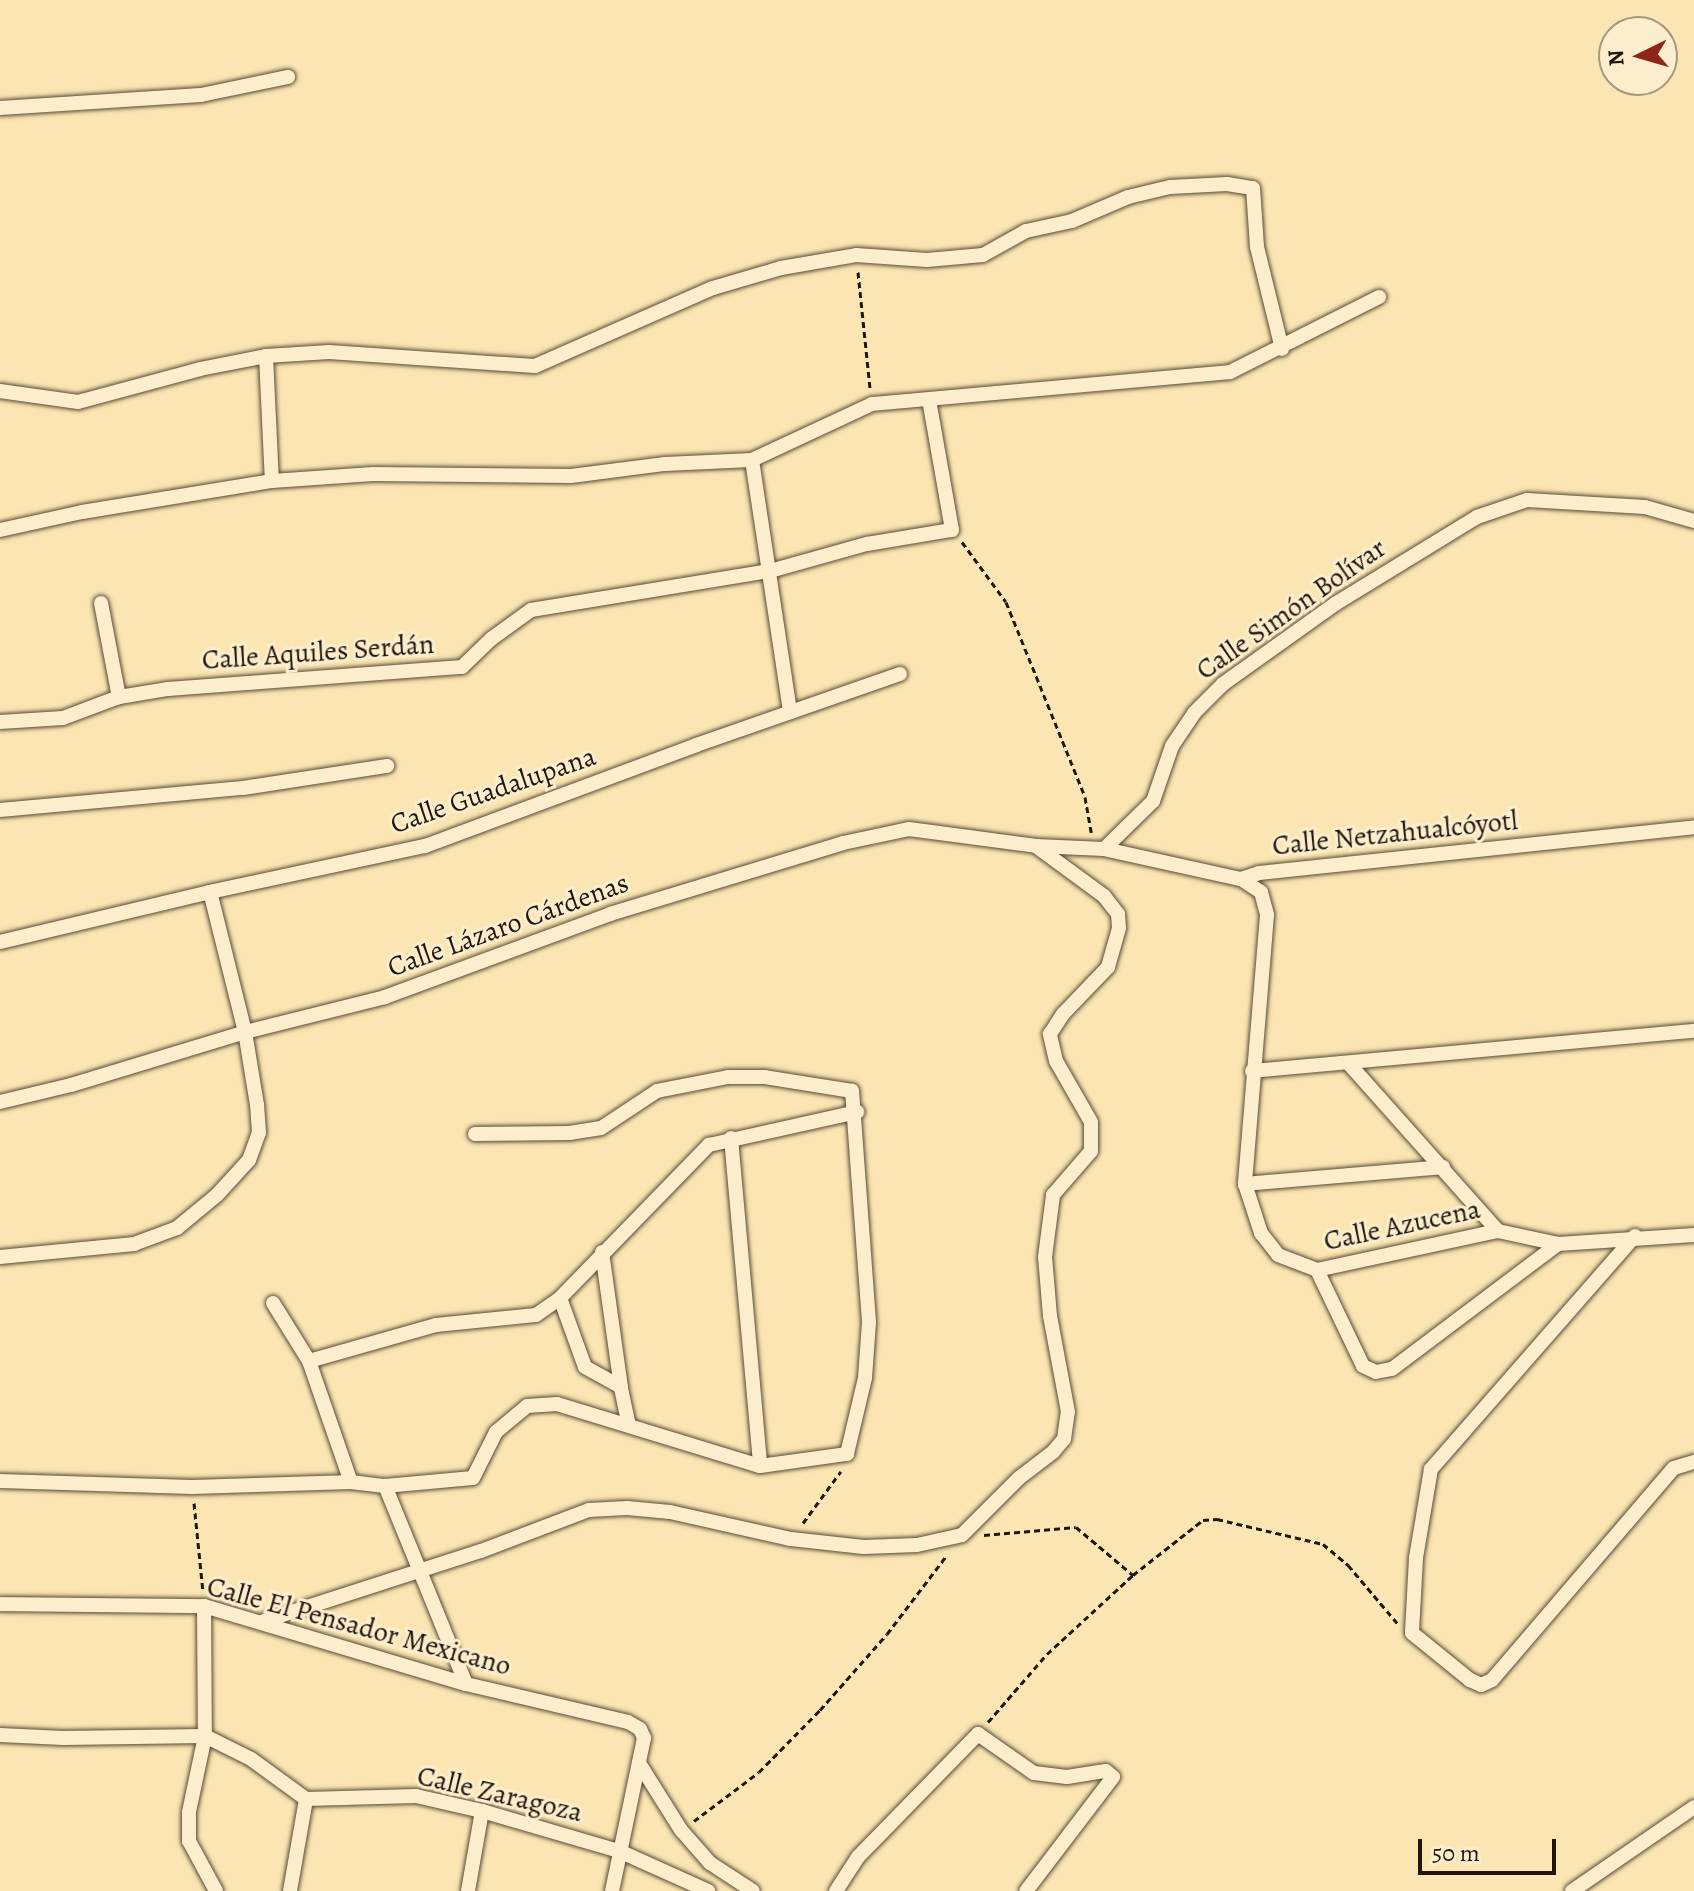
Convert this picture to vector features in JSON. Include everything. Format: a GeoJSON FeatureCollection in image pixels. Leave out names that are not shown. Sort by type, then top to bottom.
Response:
{"type":"FeatureCollection","features":[{"type":"Feature","properties":{"kind":"street"},"geometry":{"type":"LineString","coordinates":[[0,108],[201,95],[288,77]]}},
{"type":"Feature","properties":{"kind":"street"},"geometry":{"type":"LineString","coordinates":[[0,391],[78,402],[200,369],[266,356],[329,352],[535,366],[713,288],[781,268],[856,255],[927,260],[983,255],[1026,231],[1072,221],[1128,197],[1170,187],[1227,184],[1253,188],[1257,247],[1282,349]]}},
{"type":"Feature","properties":{"kind":"street"},"geometry":{"type":"LineString","coordinates":[[0,530],[82,512],[272,481],[373,474],[571,476],[665,464],[752,460],[872,404],[1035,387],[1230,372],[1282,349],[1379,297]]}},
{"type":"Feature","properties":{"kind":"street"},"geometry":{"type":"LineString","coordinates":[[266,356],[272,481]]}},
{"type":"Feature","properties":{"kind":"street"},"geometry":{"type":"LineString","coordinates":[[929,400],[952,530]]}},
{"type":"Feature","properties":{"kind":"street"},"geometry":{"type":"LineString","coordinates":[[752,460],[790,712]]}},
{"type":"Feature","properties":{"kind":"street","name":"Calle Simón Bolívar"},"geometry":{"type":"LineString","coordinates":[[1099,849],[1153,801],[1172,746],[1194,713],[1223,684],[1399,563],[1477,517],[1527,500],[1645,507],[1694,521]]}},
{"type":"Feature","properties":{"kind":"street","name":"Calle Aquiles Serdán"},"geometry":{"type":"LineString","coordinates":[[0,722],[63,718],[119,697],[168,689],[462,667],[491,639],[531,610],[770,571],[867,544],[952,530]]}},
{"type":"Feature","properties":{"kind":"street"},"geometry":{"type":"LineString","coordinates":[[101,603],[119,697]]}},
{"type":"Feature","properties":{"kind":"street","name":"Calle Guadalupana"},"geometry":{"type":"LineString","coordinates":[[0,942],[210,892],[425,846],[900,674]]}},
{"type":"Feature","properties":{"kind":"street"},"geometry":{"type":"LineString","coordinates":[[0,810],[243,788],[387,766]]}},
{"type":"Feature","properties":{"kind":"street","name":"Calle Netzahualcóyotl"},"geometry":{"type":"LineString","coordinates":[[1099,849],[1241,879],[1259,873],[1694,827]]}},
{"type":"Feature","properties":{"kind":"street","name":"Calle Lázaro Cárdenas"},"geometry":{"type":"LineString","coordinates":[[0,1102],[71,1085],[245,1032],[385,997],[610,914],[843,843],[909,829],[1036,846],[1099,849]]}},
{"type":"Feature","properties":{"kind":"street"},"geometry":{"type":"LineString","coordinates":[[264,1621],[481,1551],[589,1510],[627,1508],[670,1512],[791,1539],[864,1547],[917,1545],[962,1535],[1064,1439],[1068,1412],[1050,1316],[1045,1257],[1053,1195],[1091,1151],[1091,1122],[1056,1061],[1050,1034],[1063,1014],[1108,967],[1119,928],[1118,914],[1104,896],[1036,846]]}},
{"type":"Feature","properties":{"kind":"street","name":"Calle Azucena"},"geometry":{"type":"LineString","coordinates":[[1241,879],[1261,892],[1267,915],[1245,1184],[1261,1233],[1278,1255],[1317,1270],[1498,1231],[1558,1244],[1635,1236],[1694,1235]]}},
{"type":"Feature","properties":{"kind":"street"},"geometry":{"type":"LineString","coordinates":[[0,1257],[134,1244],[177,1228],[217,1195],[249,1160],[259,1133],[245,1032],[210,892]]}},
{"type":"Feature","properties":{"kind":"street"},"geometry":{"type":"LineString","coordinates":[[1252,1071],[1350,1065],[1694,1031]]}},
{"type":"Feature","properties":{"kind":"street"},"geometry":{"type":"LineString","coordinates":[[1350,1065],[1498,1231]]}},
{"type":"Feature","properties":{"kind":"street"},"geometry":{"type":"LineString","coordinates":[[0,1481],[192,1487],[351,1482],[385,1486],[473,1478],[496,1432],[527,1406],[557,1404],[760,1466],[847,1454],[865,1378],[869,1322],[857,1112],[852,1091],[765,1077],[728,1077],[657,1091],[601,1128],[569,1133],[475,1134]]}},
{"type":"Feature","properties":{"kind":"street"},"geometry":{"type":"LineString","coordinates":[[309,1361],[436,1325],[536,1315],[560,1298],[709,1145],[857,1112]]}},
{"type":"Feature","properties":{"kind":"street"},"geometry":{"type":"LineString","coordinates":[[731,1138],[760,1466]]}},
{"type":"Feature","properties":{"kind":"street"},"geometry":{"type":"LineString","coordinates":[[1245,1184],[1443,1167]]}},
{"type":"Feature","properties":{"kind":"street"},"geometry":{"type":"LineString","coordinates":[[1635,1236],[1431,1469],[1416,1558],[1412,1633],[1470,1680],[1481,1685],[1492,1680],[1674,1468],[1694,1462]]}},
{"type":"Feature","properties":{"kind":"street"},"geometry":{"type":"LineString","coordinates":[[1317,1270],[1363,1366],[1376,1372],[1392,1369],[1558,1244]]}},
{"type":"Feature","properties":{"kind":"street"},"geometry":{"type":"LineString","coordinates":[[602,1252],[629,1426]]}},
{"type":"Feature","properties":{"kind":"street"},"geometry":{"type":"LineString","coordinates":[[560,1298],[585,1367],[621,1387]]}},
{"type":"Feature","properties":{"kind":"street"},"geometry":{"type":"LineString","coordinates":[[273,1303],[309,1361],[351,1482]]}},
{"type":"Feature","properties":{"kind":"street"},"geometry":{"type":"LineString","coordinates":[[385,1486],[466,1684]]}},
{"type":"Feature","properties":{"kind":"street","name":"Calle El Pensador Mexicano"},"geometry":{"type":"LineString","coordinates":[[0,1604],[204,1606],[264,1621],[466,1684],[628,1722],[640,1729],[644,1738],[639,1763]]}},
{"type":"Feature","properties":{"kind":"street"},"geometry":{"type":"LineString","coordinates":[[204,1606],[205,1736],[189,1812],[189,1841],[216,1891]]}},
{"type":"Feature","properties":{"kind":"street"},"geometry":{"type":"LineString","coordinates":[[836,1891],[858,1857],[978,1734],[1034,1773],[1067,1777],[1106,1771],[1113,1777],[1026,1891]]}},
{"type":"Feature","properties":{"kind":"street"},"geometry":{"type":"LineString","coordinates":[[0,1735],[63,1738],[205,1736],[251,1759],[306,1799],[290,1891]]}},
{"type":"Feature","properties":{"kind":"street"},"geometry":{"type":"LineString","coordinates":[[639,1763],[681,1830],[710,1863],[753,1891]]}},
{"type":"Feature","properties":{"kind":"street"},"geometry":{"type":"LineString","coordinates":[[612,1891],[639,1763]]}},
{"type":"Feature","properties":{"kind":"street","name":"Calle Zaragoza"},"geometry":{"type":"LineString","coordinates":[[306,1799],[416,1796],[482,1811],[619,1851],[708,1891]]}},
{"type":"Feature","properties":{"kind":"street"},"geometry":{"type":"LineString","coordinates":[[1572,1891],[1694,1807]]}},
{"type":"Feature","properties":{"kind":"street"},"geometry":{"type":"LineString","coordinates":[[468,1891],[482,1811]]}},
{"type":"Feature","properties":{"kind":"path"},"geometry":{"type":"LineString","coordinates":[[856,255],[872,404]]}},
{"type":"Feature","properties":{"kind":"path"},"geometry":{"type":"LineString","coordinates":[[952,530],[1006,602],[1085,797],[1099,849]]}},
{"type":"Feature","properties":{"kind":"path"},"geometry":{"type":"LineString","coordinates":[[791,1539],[842,1470],[847,1454]]}},
{"type":"Feature","properties":{"kind":"path"},"geometry":{"type":"LineString","coordinates":[[192,1487],[204,1606]]}},
{"type":"Feature","properties":{"kind":"path"},"geometry":{"type":"LineString","coordinates":[[978,1734],[1047,1654],[1133,1575],[1203,1520],[1217,1519],[1323,1544],[1348,1565],[1395,1622],[1412,1633]]}},
{"type":"Feature","properties":{"kind":"path"},"geometry":{"type":"LineString","coordinates":[[681,1830],[759,1772],[820,1710],[887,1634],[962,1535],[1076,1527],[1133,1575]]}}]}
